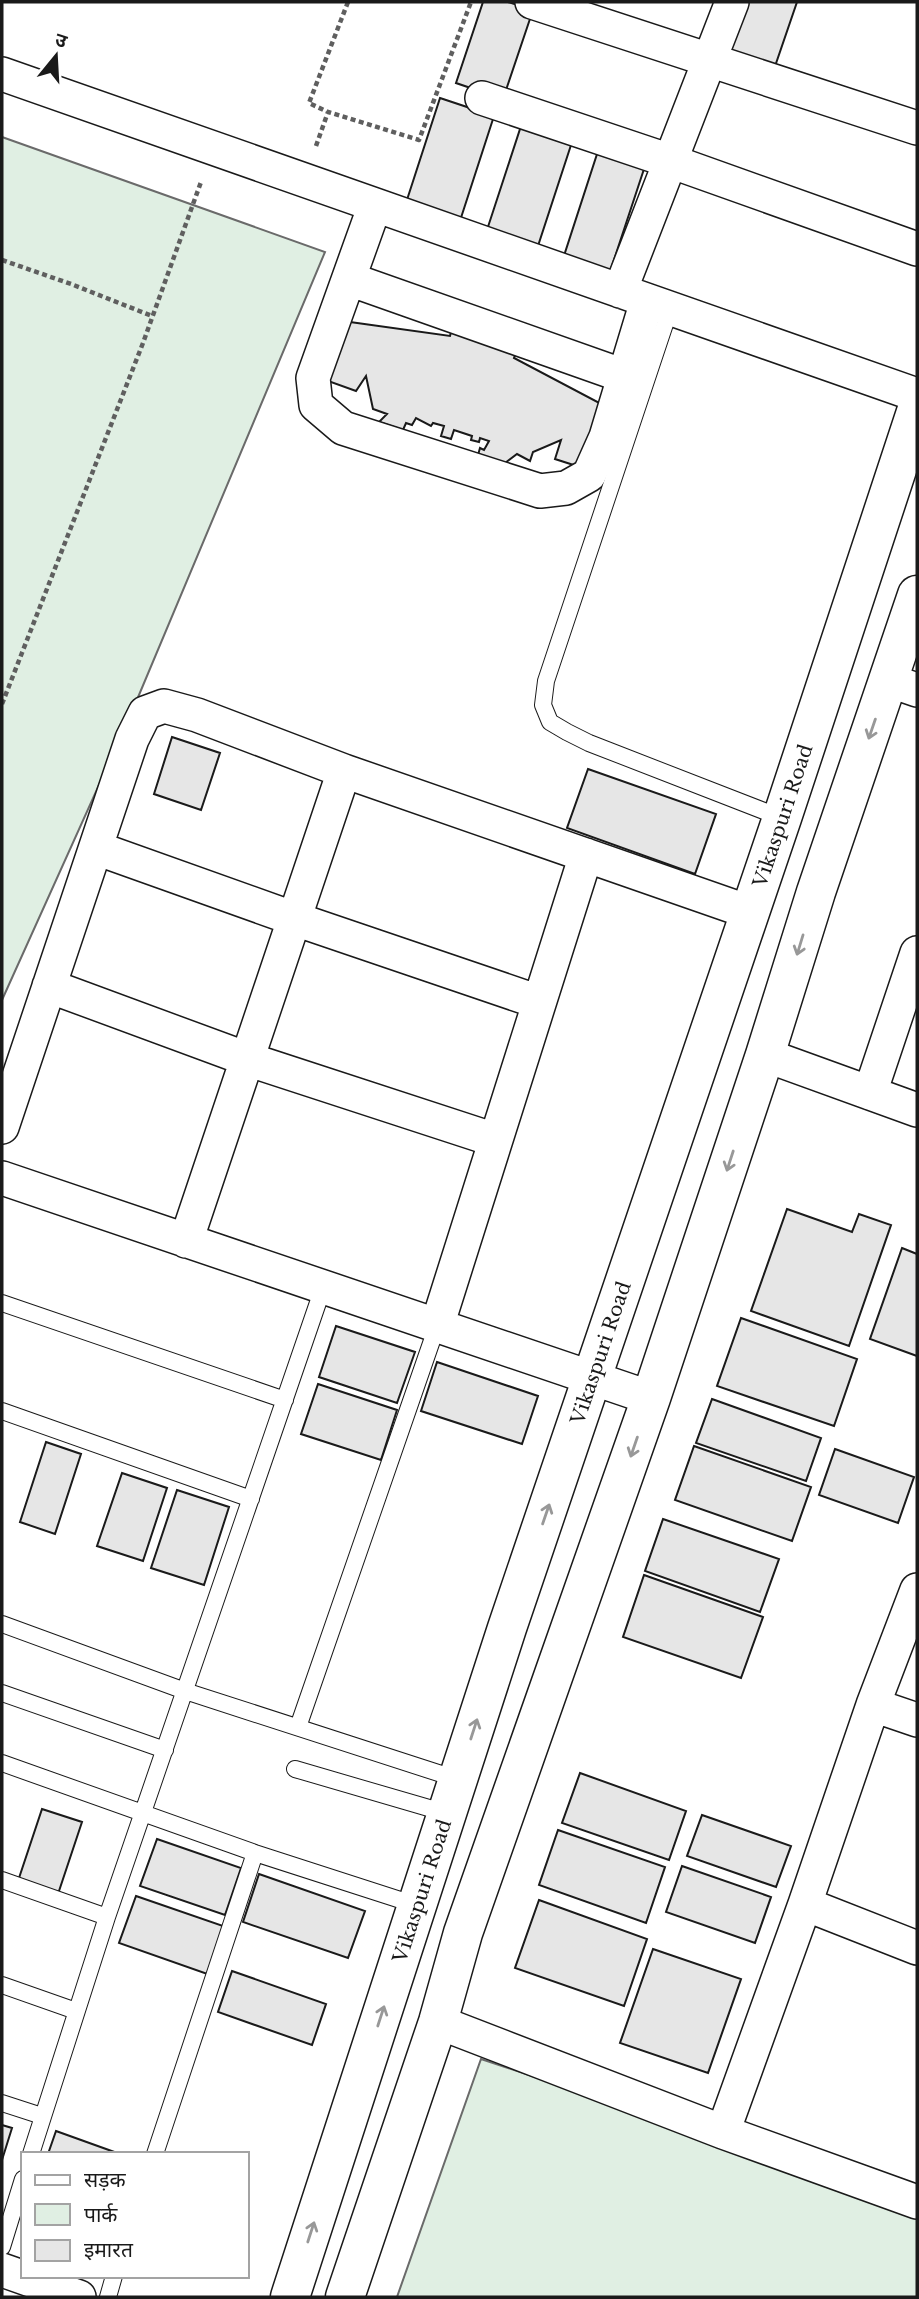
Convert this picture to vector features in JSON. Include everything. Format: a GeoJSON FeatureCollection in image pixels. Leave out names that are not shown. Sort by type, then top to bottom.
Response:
{"type":"FeatureCollection","features":[{"type":"Feature","properties":{"kind":"street"},"geometry":{"type":"LineString","coordinates":[[532,2],[917,128]]}},
{"type":"Feature","properties":{"kind":"street"},"geometry":{"type":"LineString","coordinates":[[376,205],[313,378],[316,405],[343,428],[540,491],[566,488],[589,475],[606,437],[646,300],[670,161],[732,2]]}},
{"type":"Feature","properties":{"kind":"street"},"geometry":{"type":"LineString","coordinates":[[2,74],[917,395]]}},
{"type":"Feature","properties":{"kind":"street"},"geometry":{"type":"LineString","coordinates":[[482,98],[670,161],[917,249]]}},
{"type":"Feature","properties":{"kind":"street"},"geometry":{"type":"LineString","coordinates":[[349,279],[624,376]]}},
{"type":"Feature","properties":{"kind":"street","name":"Vikaspuri Road"},"geometry":{"type":"LineString","coordinates":[[290,2297],[452,1796],[917,409]]}},
{"type":"Feature","properties":{"kind":"street"},"geometry":{"type":"LineString","coordinates":[[345,2297],[438,2022],[463,1933],[651,1398],[816,892],[903,685],[917,595]]}},
{"type":"Feature","properties":{"kind":"street"},"geometry":{"type":"LineString","coordinates":[[2,1127],[132,739],[145,713],[164,706],[197,715],[344,771],[749,912]]}},
{"type":"Feature","properties":{"kind":"street"},"geometry":{"type":"LineString","coordinates":[[186,1241],[344,771]]}},
{"type":"Feature","properties":{"kind":"street"},"geometry":{"type":"LineString","coordinates":[[96,848],[539,1002]]}},
{"type":"Feature","properties":{"kind":"street"},"geometry":{"type":"LineString","coordinates":[[437,1326],[586,855]]}},
{"type":"Feature","properties":{"kind":"street"},"geometry":{"type":"LineString","coordinates":[[870,1093],[917,953]]}},
{"type":"Feature","properties":{"kind":"street"},"geometry":{"type":"LineString","coordinates":[[49,986],[247,1059],[495,1140]]}},
{"type":"Feature","properties":{"kind":"street"},"geometry":{"type":"LineString","coordinates":[[765,1055],[917,1110]]}},
{"type":"Feature","properties":{"kind":"street"},"geometry":{"type":"LineString","coordinates":[[2,1178],[651,1398]]}},
{"type":"Feature","properties":{"kind":"street"},"geometry":{"type":"LineString","coordinates":[[723,2132],[873,1705],[917,1590]]}},
{"type":"Feature","properties":{"kind":"street"},"geometry":{"type":"LineString","coordinates":[[873,1705],[917,1720]]}},
{"type":"Feature","properties":{"kind":"street"},"geometry":{"type":"LineString","coordinates":[[805,1904],[917,1948]]}},
{"type":"Feature","properties":{"kind":"street"},"geometry":{"type":"LineString","coordinates":[[438,2022],[723,2132],[917,2202]]}},
{"type":"Feature","properties":{"kind":"street"},"geometry":{"type":"LineString","coordinates":[[11,2281],[79,2297]]}},
{"type":"Feature","properties":{"kind":"lane"},"geometry":{"type":"LineString","coordinates":[[646,300],[546,681],[543,705],[550,722],[589,743],[782,818]]}},
{"type":"Feature","properties":{"kind":"lane"},"geometry":{"type":"LineString","coordinates":[[32,2152],[107,1917],[323,1288]]}},
{"type":"Feature","properties":{"kind":"lane"},"geometry":{"type":"LineString","coordinates":[[2,1303],[285,1400]]}},
{"type":"Feature","properties":{"kind":"lane"},"geometry":{"type":"LineString","coordinates":[[298,1727],[437,1326]]}},
{"type":"Feature","properties":{"kind":"lane"},"geometry":{"type":"LineString","coordinates":[[2,1411],[251,1499]]}},
{"type":"Feature","properties":{"kind":"lane"},"geometry":{"type":"LineString","coordinates":[[2,1623],[185,1691],[298,1727],[452,1796]]}},
{"type":"Feature","properties":{"kind":"lane"},"geometry":{"type":"LineString","coordinates":[[2,1693],[165,1750]]}},
{"type":"Feature","properties":{"kind":"lane"},"geometry":{"type":"LineString","coordinates":[[2,1763],[255,1853],[416,1905]]}},
{"type":"Feature","properties":{"kind":"lane"},"geometry":{"type":"LineString","coordinates":[[295,1769],[452,1796]]}},
{"type":"Feature","properties":{"kind":"lane"},"geometry":{"type":"LineString","coordinates":[[156,2152],[255,1853]]}},
{"type":"Feature","properties":{"kind":"lane"},"geometry":{"type":"LineString","coordinates":[[2,1881],[107,1917]]}},
{"type":"Feature","properties":{"kind":"lane"},"geometry":{"type":"LineString","coordinates":[[2,1985],[76,2011]]}},
{"type":"Feature","properties":{"kind":"lane"},"geometry":{"type":"LineString","coordinates":[[2,2103],[42,2116]]}},
{"type":"Feature","properties":{"kind":"lane"},"geometry":{"type":"LineString","coordinates":[[2,2247],[21,2185]]}},
{"type":"Feature","properties":{"kind":"lane"},"geometry":{"type":"LineString","coordinates":[[108,2297],[113,2278]]}},
{"type":"Feature","properties":{"kind":"path"},"geometry":{"type":"LineString","coordinates":[[348,2],[309,103],[419,140],[471,2]]}},
{"type":"Feature","properties":{"kind":"path"},"geometry":{"type":"LineString","coordinates":[[2,704],[214,148]]}},
{"type":"Feature","properties":{"kind":"path"},"geometry":{"type":"LineString","coordinates":[[2,260],[152,316]]}},
{"type":"Feature","properties":{"kind":"green space"},"geometry":{"type":"Polygon","coordinates":[[[2,137],[325,252],[131,714],[2,1000],[2,137]]]}},
{"type":"Feature","properties":{"kind":"green space"},"geometry":{"type":"Polygon","coordinates":[[[481,2059],[917,2205],[917,2297],[397,2297],[481,2059]]]}},
{"type":"Feature","properties":{"kind":"building"},"geometry":{"type":"Polygon","coordinates":[[[483,2],[508,2],[533,10],[503,99],[456,83],[483,2]]]}},
{"type":"Feature","properties":{"kind":"building"},"geometry":{"type":"Polygon","coordinates":[[[745,2],[797,2],[771,78],[724,63],[745,2]]]}},
{"type":"Feature","properties":{"kind":"building"},"geometry":{"type":"Polygon","coordinates":[[[440,98],[494,116],[458,227],[404,209],[440,98]]]}},
{"type":"Feature","properties":{"kind":"building"},"geometry":{"type":"Polygon","coordinates":[[[521,126],[572,142],[536,252],[485,236],[521,126]]]}},
{"type":"Feature","properties":{"kind":"building"},"geometry":{"type":"Polygon","coordinates":[[[598,151],[645,166],[607,281],[561,265],[598,151]]]}},
{"type":"Feature","properties":{"kind":"building"},"geometry":{"type":"Polygon","coordinates":[[[350,322],[450,336],[453,325],[518,347],[514,358],[607,407],[586,469],[555,459],[561,440],[533,452],[530,461],[517,454],[505,463],[478,455],[480,448],[484,450],[489,441],[480,438],[479,442],[471,440],[472,436],[454,430],[451,439],[441,436],[444,426],[433,423],[431,426],[416,418],[412,425],[406,423],[403,430],[379,422],[387,414],[373,409],[366,376],[356,391],[328,381],[350,322]]]}},
{"type":"Feature","properties":{"kind":"building"},"geometry":{"type":"Polygon","coordinates":[[[172,737],[220,753],[201,810],[154,794],[172,737]]]}},
{"type":"Feature","properties":{"kind":"building"},"geometry":{"type":"Polygon","coordinates":[[[588,769],[716,814],[695,874],[567,828],[588,769]]]}},
{"type":"Feature","properties":{"kind":"building"},"geometry":{"type":"Polygon","coordinates":[[[787,1209],[852,1232],[859,1214],[891,1225],[849,1346],[751,1311],[787,1209]]]}},
{"type":"Feature","properties":{"kind":"building"},"geometry":{"type":"Polygon","coordinates":[[[902,1248],[917,1254],[917,1356],[870,1339],[902,1248]]]}},
{"type":"Feature","properties":{"kind":"building"},"geometry":{"type":"Polygon","coordinates":[[[741,1318],[857,1359],[834,1426],[717,1386],[741,1318]]]}},
{"type":"Feature","properties":{"kind":"building"},"geometry":{"type":"Polygon","coordinates":[[[336,1326],[415,1352],[397,1403],[319,1377],[336,1326]]]}},
{"type":"Feature","properties":{"kind":"building"},"geometry":{"type":"Polygon","coordinates":[[[437,1362],[538,1396],[522,1444],[421,1411],[437,1362]]]}},
{"type":"Feature","properties":{"kind":"building"},"geometry":{"type":"Polygon","coordinates":[[[318,1384],[397,1410],[381,1460],[301,1434],[318,1384]]]}},
{"type":"Feature","properties":{"kind":"building"},"geometry":{"type":"Polygon","coordinates":[[[712,1399],[821,1438],[806,1481],[696,1443],[712,1399]]]}},
{"type":"Feature","properties":{"kind":"building"},"geometry":{"type":"Polygon","coordinates":[[[46,1442],[81,1454],[55,1534],[20,1522],[46,1442]]]}},
{"type":"Feature","properties":{"kind":"building"},"geometry":{"type":"Polygon","coordinates":[[[694,1446],[811,1487],[792,1541],[675,1500],[694,1446]]]}},
{"type":"Feature","properties":{"kind":"building"},"geometry":{"type":"Polygon","coordinates":[[[835,1449],[914,1477],[898,1523],[819,1495],[835,1449]]]}},
{"type":"Feature","properties":{"kind":"building"},"geometry":{"type":"Polygon","coordinates":[[[122,1473],[167,1488],[143,1561],[97,1546],[122,1473]]]}},
{"type":"Feature","properties":{"kind":"building"},"geometry":{"type":"Polygon","coordinates":[[[177,1490],[229,1507],[204,1585],[151,1568],[177,1490]]]}},
{"type":"Feature","properties":{"kind":"building"},"geometry":{"type":"Polygon","coordinates":[[[663,1519],[779,1559],[760,1612],[645,1571],[663,1519]]]}},
{"type":"Feature","properties":{"kind":"building"},"geometry":{"type":"Polygon","coordinates":[[[644,1575],[763,1617],[741,1678],[623,1637],[644,1575]]]}},
{"type":"Feature","properties":{"kind":"building"},"geometry":{"type":"Polygon","coordinates":[[[580,1773],[686,1811],[669,1860],[562,1823],[580,1773]]]}},
{"type":"Feature","properties":{"kind":"building"},"geometry":{"type":"Polygon","coordinates":[[[42,1809],[82,1822],[58,1894],[18,1881],[42,1809]]]}},
{"type":"Feature","properties":{"kind":"building"},"geometry":{"type":"Polygon","coordinates":[[[702,1815],[791,1846],[776,1887],[687,1856],[702,1815]]]}},
{"type":"Feature","properties":{"kind":"building"},"geometry":{"type":"Polygon","coordinates":[[[558,1830],[665,1867],[646,1923],[539,1885],[558,1830]]]}},
{"type":"Feature","properties":{"kind":"building"},"geometry":{"type":"Polygon","coordinates":[[[157,1839],[241,1868],[225,1915],[140,1886],[157,1839]]]}},
{"type":"Feature","properties":{"kind":"building"},"geometry":{"type":"Polygon","coordinates":[[[682,1866],[771,1897],[755,1943],[666,1912],[682,1866]]]}},
{"type":"Feature","properties":{"kind":"building"},"geometry":{"type":"Polygon","coordinates":[[[259,1874],[365,1911],[348,1958],[243,1922],[259,1874]]]}},
{"type":"Feature","properties":{"kind":"building"},"geometry":{"type":"Polygon","coordinates":[[[136,1896],[229,1928],[213,1976],[119,1943],[136,1896]]]}},
{"type":"Feature","properties":{"kind":"building"},"geometry":{"type":"Polygon","coordinates":[[[539,1900],[647,1939],[624,2006],[515,1968],[539,1900]]]}},
{"type":"Feature","properties":{"kind":"building"},"geometry":{"type":"Polygon","coordinates":[[[653,1949],[741,1979],[708,2073],[620,2043],[653,1949]]]}},
{"type":"Feature","properties":{"kind":"building"},"geometry":{"type":"Polygon","coordinates":[[[232,1971],[326,2004],[312,2045],[218,2012],[232,1971]]]}},
{"type":"Feature","properties":{"kind":"building"},"geometry":{"type":"Polygon","coordinates":[[[2,2125],[12,2128],[2,2160],[2,2125]]]}},
{"type":"Feature","properties":{"kind":"building"},"geometry":{"type":"Polygon","coordinates":[[[56,2131],[114,2152],[49,2152],[56,2131]]]}}]}
